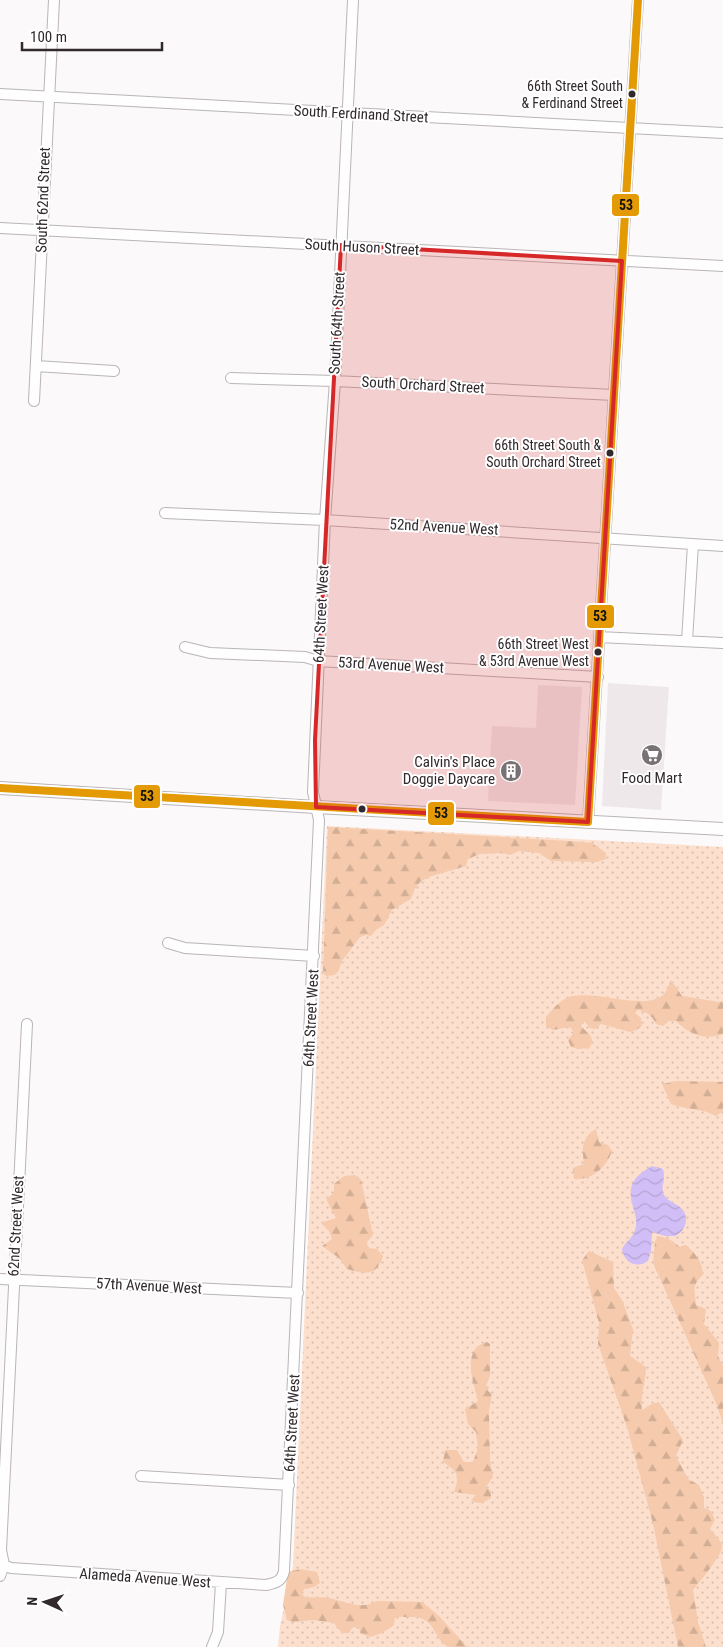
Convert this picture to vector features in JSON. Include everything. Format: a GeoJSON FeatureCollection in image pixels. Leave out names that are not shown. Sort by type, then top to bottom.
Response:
{"type":"FeatureCollection","features":[{"type":"Feature","properties":{"kind":"main road"},"geometry":{"type":"LineString","coordinates":[[0,788],[723,829]]}},
{"type":"Feature","properties":{"kind":"street","name":"South 62nd Street"},"geometry":{"type":"LineString","coordinates":[[34,401],[54,0]]}},
{"type":"Feature","properties":{"kind":"street","name":"South 64th Street"},"geometry":{"type":"LineString","coordinates":[[328,466],[335,381],[353,0]]}},
{"type":"Feature","properties":{"kind":"street"},"geometry":{"type":"LineString","coordinates":[[588,822],[638,0]]}},
{"type":"Feature","properties":{"kind":"street","name":"South Ferdinand Street"},"geometry":{"type":"LineString","coordinates":[[0,94],[723,133]]}},
{"type":"Feature","properties":{"kind":"street","name":"South Huson Street"},"geometry":{"type":"LineString","coordinates":[[0,228],[723,266]]}},
{"type":"Feature","properties":{"kind":"street"},"geometry":{"type":"LineString","coordinates":[[36,366],[114,371]]}},
{"type":"Feature","properties":{"kind":"street","name":"South Orchard Street"},"geometry":{"type":"LineString","coordinates":[[231,378],[335,381],[614,395]]}},
{"type":"Feature","properties":{"kind":"street","name":"64th Street West"},"geometry":{"type":"LineString","coordinates":[[284,1571],[314,956],[319,820],[313,792],[328,466]]}},
{"type":"Feature","properties":{"kind":"street","name":"52nd Avenue West"},"geometry":{"type":"LineString","coordinates":[[166,513],[325,520],[723,546]]}},
{"type":"Feature","properties":{"kind":"street"},"geometry":{"type":"LineString","coordinates":[[686,641],[693,544]]}},
{"type":"Feature","properties":{"kind":"street"},"geometry":{"type":"LineString","coordinates":[[599,637],[722,643]]}},
{"type":"Feature","properties":{"kind":"street","name":"53rd Avenue West"},"geometry":{"type":"LineString","coordinates":[[185,647],[211,653],[305,657],[318,661],[598,677]]}},
{"type":"Feature","properties":{"kind":"street"},"geometry":{"type":"LineString","coordinates":[[168,943],[185,948],[314,956]]}},
{"type":"Feature","properties":{"kind":"street","name":"62nd Street West"},"geometry":{"type":"LineString","coordinates":[[0,1576],[2,1566],[1,1550],[13,1280],[27,1024]]}},
{"type":"Feature","properties":{"kind":"street","name":"57th Avenue West"},"geometry":{"type":"LineString","coordinates":[[0,1279],[298,1293]]}},
{"type":"Feature","properties":{"kind":"street"},"geometry":{"type":"LineString","coordinates":[[141,1476],[289,1485]]}},
{"type":"Feature","properties":{"kind":"street","name":"Alameda Avenue West"},"geometry":{"type":"LineString","coordinates":[[2,1566],[266,1585],[280,1581],[284,1571]]}},
{"type":"Feature","properties":{"kind":"street"},"geometry":{"type":"LineString","coordinates":[[212,1647],[218,1632],[221,1583]]}},
{"type":"Feature","properties":{"kind":"highlighted area"},"geometry":{"type":"Polygon","coordinates":[[[341,245],[622,261],[588,822],[316,807],[315,740],[341,245]]]}},
{"type":"Feature","properties":{"kind":"shaded area"},"geometry":{"type":"Polygon","coordinates":[[[608,683],[669,687],[661,810],[602,806],[608,683]]]}},
{"type":"Feature","properties":{"kind":"shaded area"},"geometry":{"type":"Polygon","coordinates":[[[538,685],[582,687],[575,805],[488,801],[492,726],[536,728],[538,685]]]}},
{"type":"Feature","properties":{"kind":"shaded area"},"geometry":{"type":"Polygon","coordinates":[[[327,826],[723,847],[723,1647],[278,1647],[280,1626],[293,1566],[327,826]]]}},
{"type":"Feature","properties":{"kind":"green space"},"geometry":{"type":"Polygon","coordinates":[[[328,827],[592,843],[606,853],[606,859],[597,862],[551,861],[539,853],[519,851],[510,855],[503,853],[480,854],[468,859],[466,866],[421,881],[414,890],[411,899],[392,910],[384,925],[371,936],[360,937],[342,961],[338,972],[334,975],[326,976],[323,973],[328,827]]]}},
{"type":"Feature","properties":{"kind":"green space"},"geometry":{"type":"Polygon","coordinates":[[[671,980],[682,996],[723,1001],[723,1034],[710,1037],[698,1035],[686,1030],[676,1021],[669,1021],[663,1026],[656,1024],[648,1014],[638,1010],[635,1013],[641,1018],[642,1026],[630,1032],[601,1024],[595,1029],[590,1028],[584,1021],[581,1026],[590,1035],[593,1042],[589,1048],[578,1049],[571,1047],[568,1040],[574,1032],[570,1027],[553,1030],[546,1026],[546,1017],[566,998],[580,995],[645,1001],[656,999],[664,994],[671,980]]]}},
{"type":"Feature","properties":{"kind":"green space"},"geometry":{"type":"Polygon","coordinates":[[[677,1081],[723,1082],[723,1111],[716,1116],[671,1104],[662,1084],[677,1081]]]}},
{"type":"Feature","properties":{"kind":"green space"},"geometry":{"type":"Polygon","coordinates":[[[596,1129],[599,1142],[608,1145],[612,1151],[610,1157],[598,1172],[586,1178],[574,1179],[573,1168],[584,1164],[583,1148],[585,1140],[596,1129]]]}},
{"type":"Feature","properties":{"kind":"green space"},"geometry":{"type":"Polygon","coordinates":[[[355,1175],[361,1180],[373,1235],[367,1242],[368,1248],[377,1249],[383,1256],[377,1268],[364,1273],[347,1269],[339,1258],[322,1246],[332,1239],[329,1231],[321,1223],[336,1218],[326,1199],[334,1193],[334,1184],[344,1176],[355,1175]]]}},
{"type":"Feature","properties":{"kind":"green space"},"geometry":{"type":"Polygon","coordinates":[[[659,1236],[669,1239],[680,1247],[686,1245],[700,1262],[703,1275],[695,1285],[696,1305],[706,1309],[704,1324],[719,1343],[718,1356],[723,1366],[723,1423],[716,1403],[653,1263],[655,1241],[659,1236]]]}},
{"type":"Feature","properties":{"kind":"green space"},"geometry":{"type":"Polygon","coordinates":[[[589,1251],[613,1262],[614,1288],[622,1300],[633,1329],[630,1356],[646,1367],[642,1410],[659,1402],[683,1440],[676,1456],[688,1479],[699,1485],[704,1498],[704,1508],[711,1511],[715,1520],[710,1529],[721,1543],[721,1549],[715,1562],[693,1590],[698,1622],[706,1647],[678,1647],[653,1524],[627,1427],[598,1344],[599,1323],[582,1260],[589,1251]]]}},
{"type":"Feature","properties":{"kind":"green space"},"geometry":{"type":"Polygon","coordinates":[[[487,1342],[490,1344],[490,1376],[486,1386],[492,1394],[489,1411],[490,1460],[493,1477],[486,1487],[491,1491],[491,1498],[479,1503],[471,1500],[476,1495],[454,1492],[457,1482],[455,1471],[443,1462],[445,1450],[457,1450],[464,1462],[473,1462],[478,1448],[476,1432],[468,1424],[465,1409],[478,1401],[472,1376],[471,1358],[479,1345],[487,1342]]]}},
{"type":"Feature","properties":{"kind":"green space"},"geometry":{"type":"Polygon","coordinates":[[[300,1569],[317,1572],[320,1583],[314,1587],[304,1589],[302,1594],[305,1597],[329,1598],[359,1605],[371,1604],[377,1601],[422,1602],[439,1616],[467,1647],[450,1647],[444,1644],[431,1625],[420,1618],[395,1618],[394,1625],[382,1633],[370,1637],[360,1633],[359,1626],[352,1628],[349,1633],[342,1633],[334,1623],[313,1620],[293,1622],[287,1620],[283,1605],[288,1572],[300,1569]]]}},
{"type":"Feature","properties":{"kind":"water"},"geometry":{"type":"Polygon","coordinates":[[[652,1166],[663,1169],[663,1192],[668,1200],[683,1210],[686,1221],[685,1226],[675,1236],[665,1236],[652,1232],[651,1251],[648,1261],[635,1264],[625,1258],[622,1249],[633,1235],[636,1227],[631,1187],[640,1174],[652,1166]]]}},
{"type":"Feature","properties":{"kind":"transit line","name":"53"},"geometry":{"type":"LineString","coordinates":[[588,822],[638,0]]}},
{"type":"Feature","properties":{"kind":"transit line","name":"53"},"geometry":{"type":"LineString","coordinates":[[0,788],[588,822]]}},
{"type":"Feature","properties":{"kind":"place","name":"66th Street South & Ferdinand Street"},"geometry":{"type":"Point","coordinates":[632,94]}},
{"type":"Feature","properties":{"kind":"place","name":"66th Street South & South Orchard Street"},"geometry":{"type":"Point","coordinates":[610,453]}},
{"type":"Feature","properties":{"kind":"place","name":"66th Street West & 53rd Avenue West"},"geometry":{"type":"Point","coordinates":[598,652]}},
{"type":"Feature","properties":{"kind":"place","name":"Food Mart"},"geometry":{"type":"Point","coordinates":[652,755]}},
{"type":"Feature","properties":{"kind":"place","name":"Calvin's Place Doggie Daycare"},"geometry":{"type":"Point","coordinates":[511,771]}}]}
